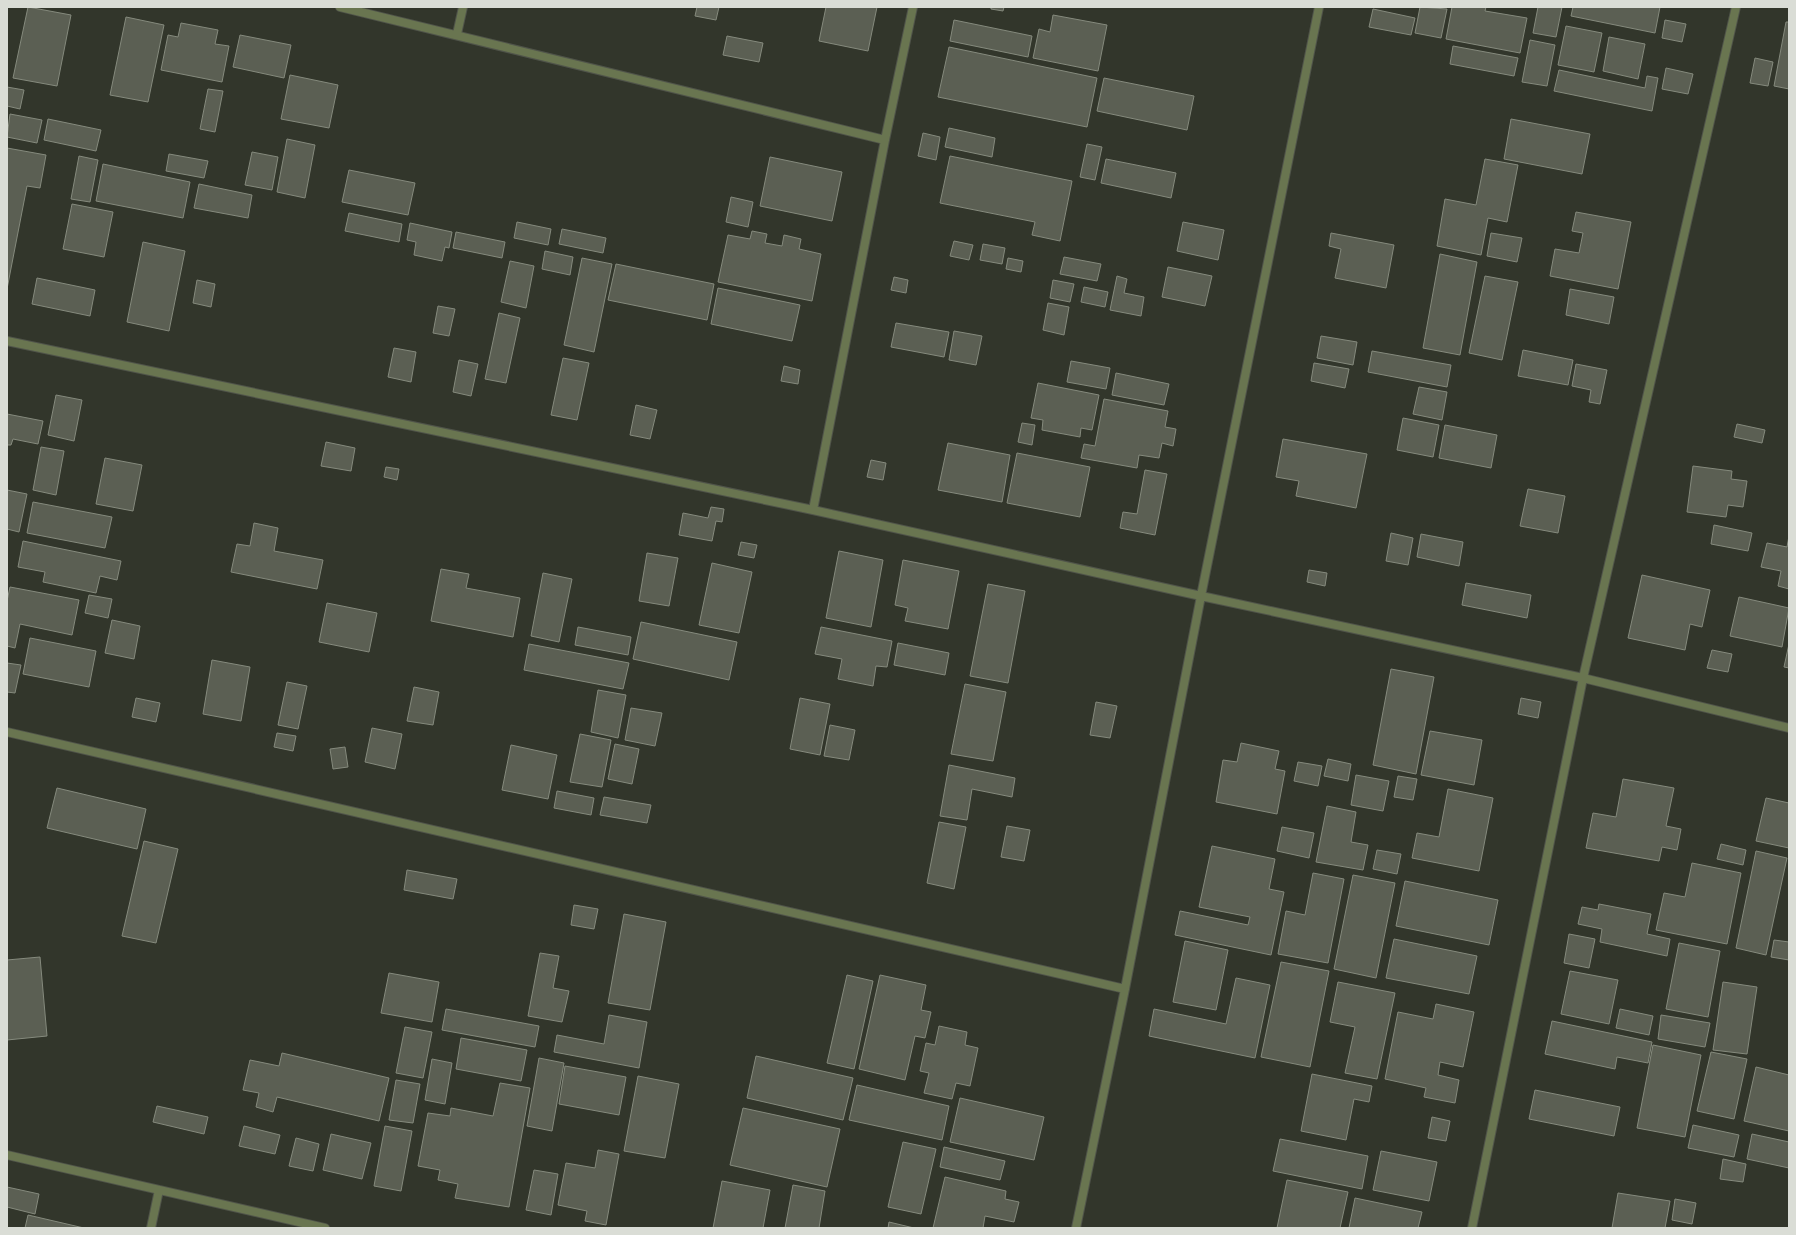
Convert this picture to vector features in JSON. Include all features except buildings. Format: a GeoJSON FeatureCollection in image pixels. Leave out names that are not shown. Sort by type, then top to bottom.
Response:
{"type":"FeatureCollection","features":[{"type":"Feature","properties":{"kind":"street"},"geometry":{"type":"LineString","coordinates":[[340,7],[456,34],[885,140]]}},
{"type":"Feature","properties":{"kind":"street"},"geometry":{"type":"LineString","coordinates":[[456,34],[463,7]]}},
{"type":"Feature","properties":{"kind":"street"},"geometry":{"type":"LineString","coordinates":[[813,510],[885,140],[913,7]]}},
{"type":"Feature","properties":{"kind":"street"},"geometry":{"type":"LineString","coordinates":[[1076,1228],[1125,989],[1201,596],[1319,7]]}},
{"type":"Feature","properties":{"kind":"street"},"geometry":{"type":"LineString","coordinates":[[1472,1228],[1583,678],[1736,7]]}},
{"type":"Feature","properties":{"kind":"street"},"geometry":{"type":"LineString","coordinates":[[7,341],[813,510],[1201,596],[1583,678],[1789,728]]}},
{"type":"Feature","properties":{"kind":"street"},"geometry":{"type":"LineString","coordinates":[[7,732],[1125,989]]}},
{"type":"Feature","properties":{"kind":"street"},"geometry":{"type":"LineString","coordinates":[[7,1155],[326,1228]]}},
{"type":"Feature","properties":{"kind":"street"},"geometry":{"type":"LineString","coordinates":[[151,1228],[159,1190]]}}]}
